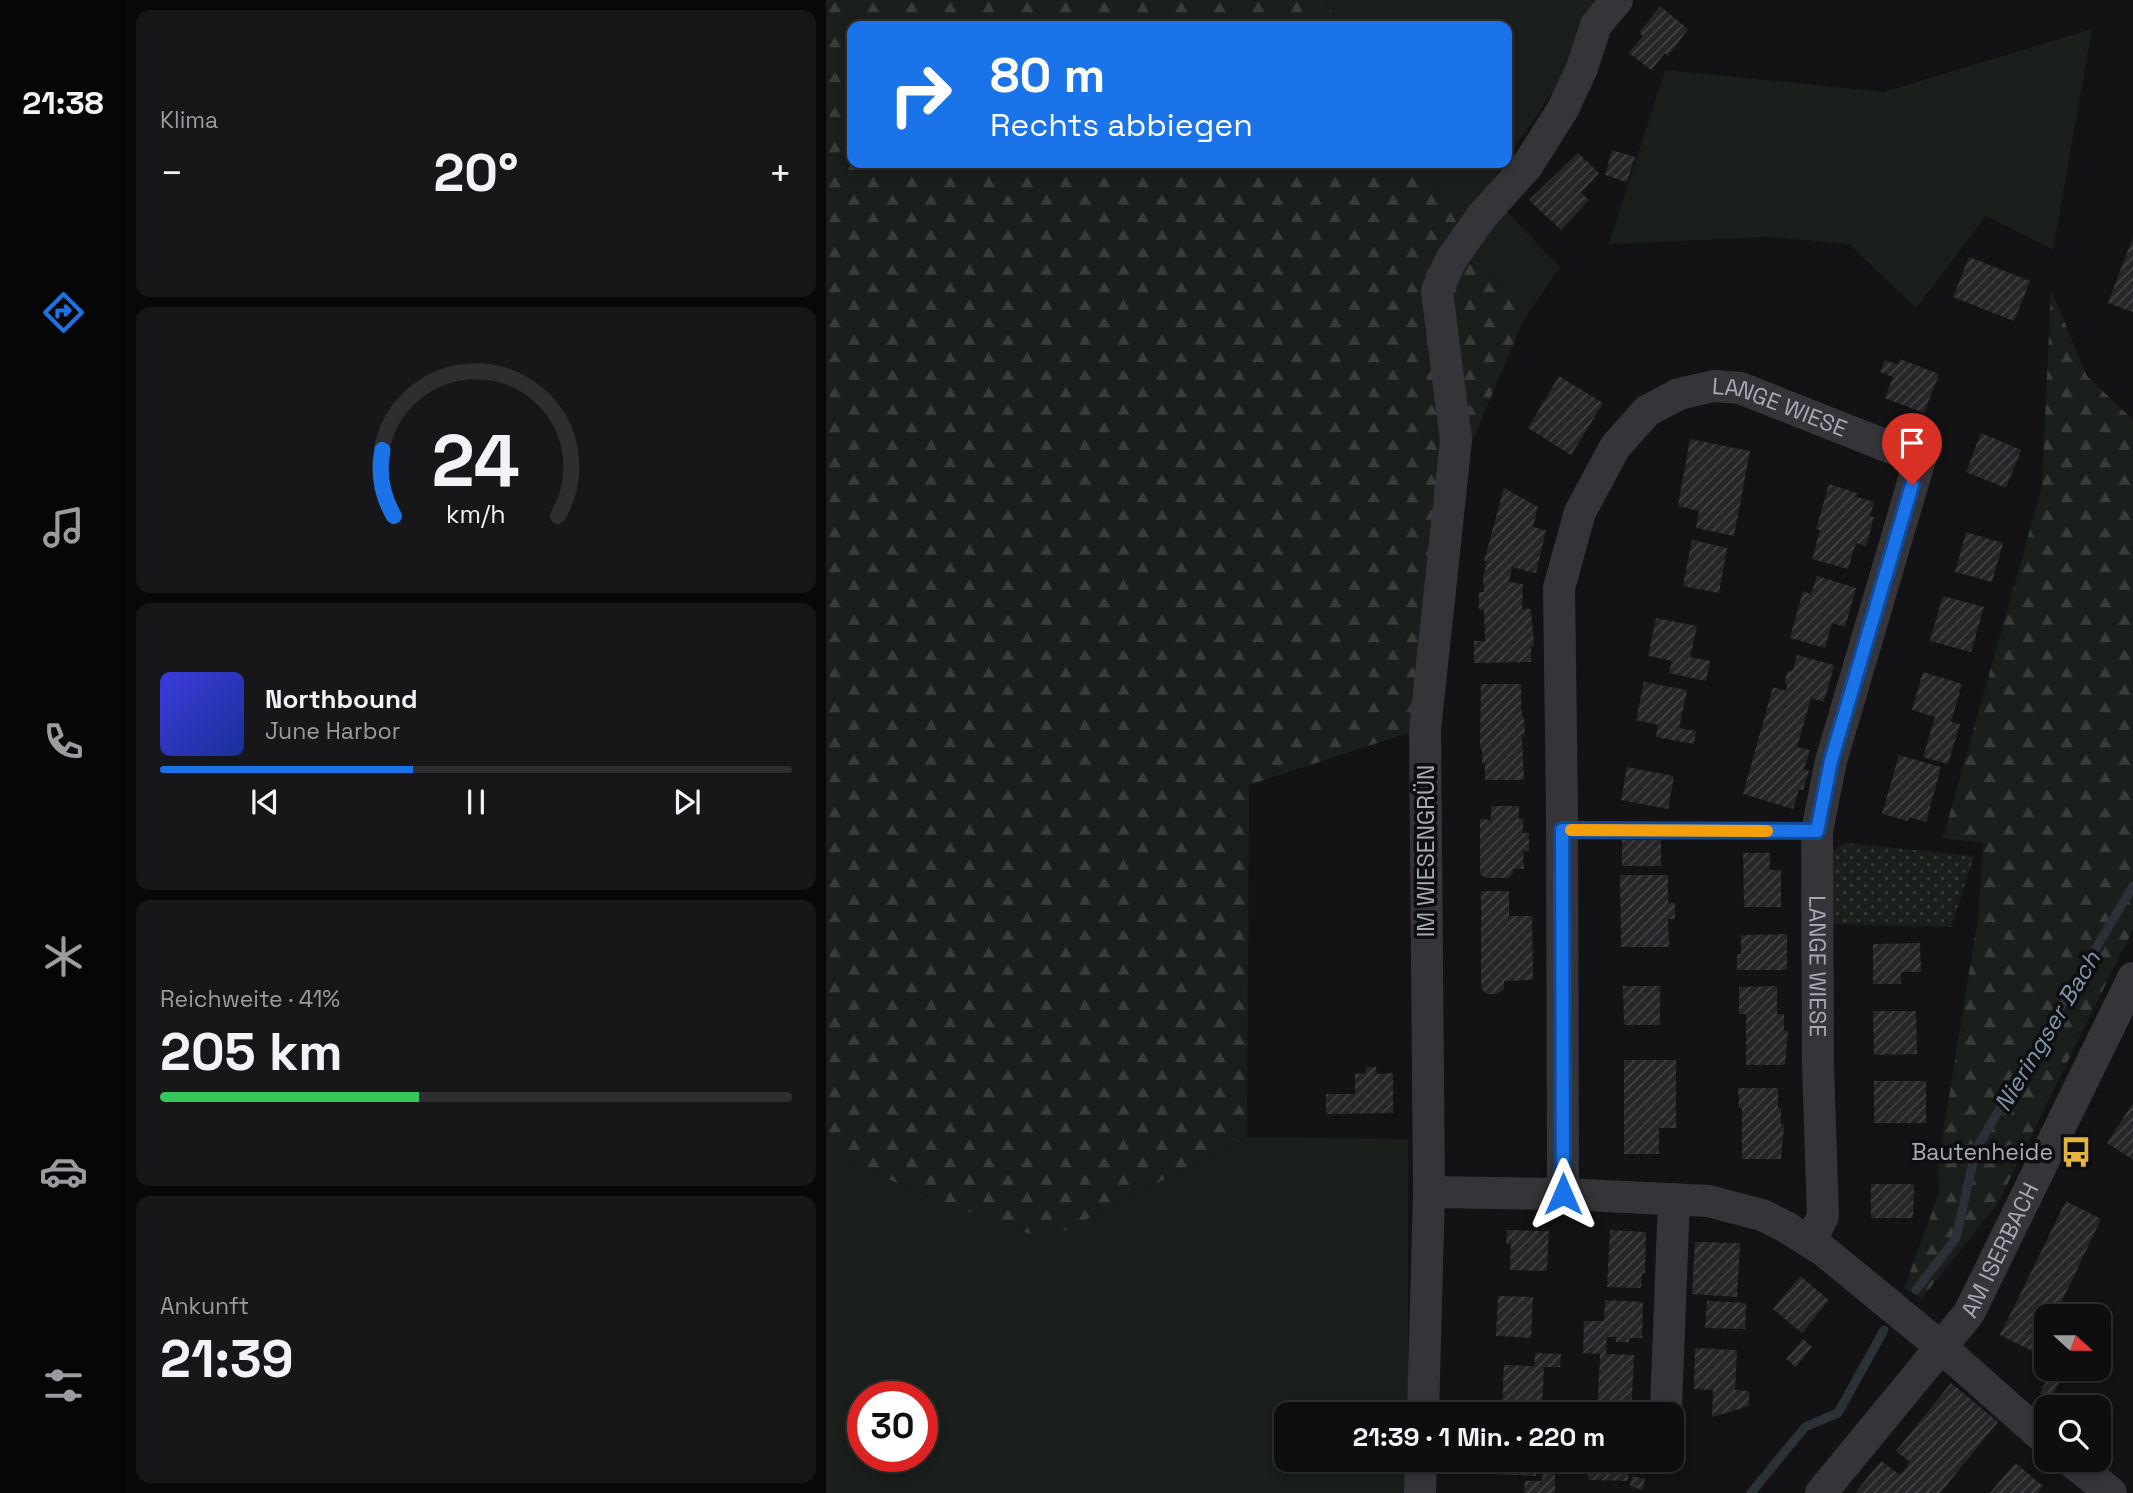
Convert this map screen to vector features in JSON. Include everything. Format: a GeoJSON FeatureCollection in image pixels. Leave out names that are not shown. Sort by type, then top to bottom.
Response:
{"type":"FeatureCollection","features":[{"type":"Feature","properties":{"kind":"street","name":"IM WIESENGRÜN"},"geometry":{"type":"LineString","coordinates":[[1423,1402],[1429,1192],[1425,730],[1456,440],[1437,291],[1451,260],[1482,216],[1527,166],[1563,109],[1596,25],[1617,0]]}},
{"type":"Feature","properties":{"kind":"street","name":"LANGE WIESE"},"geometry":{"type":"LineString","coordinates":[[1563,1194],[1559,588],[1580,512],[1615,447],[1647,411],[1679,394],[1714,386],[1740,388],[1920,459],[1831,761],[1817,831],[1818,1065],[1823,1216],[1811,1241]]}},
{"type":"Feature","properties":{"kind":"street","name":"AM ISERBACH"},"geometry":{"type":"LineString","coordinates":[[1821,1493],[1969,1313],[2133,978]]}},
{"type":"Feature","properties":{"kind":"street"},"geometry":{"type":"LineString","coordinates":[[1429,1192],[1563,1194],[1708,1201],[1762,1215],[1811,1241],[1941,1347],[2034,1429]]}},
{"type":"Feature","properties":{"kind":"street"},"geometry":{"type":"LineString","coordinates":[[1666,1402],[1675,1199]]}},
{"type":"Feature","properties":{"kind":"street"},"geometry":{"type":"LineString","coordinates":[[1420,1493],[1421,1472]]}},
{"type":"Feature","properties":{"kind":"street"},"geometry":{"type":"LineString","coordinates":[[2085,1472],[2111,1493]]}},
{"type":"Feature","properties":{"kind":"lane"},"geometry":{"type":"LineString","coordinates":[[1562,830],[1817,831]]}},
{"type":"Feature","properties":{"kind":"green space"},"geometry":{"type":"Polygon","coordinates":[[[826,0],[1324,0],[1337,21],[847,21],[847,168],[1424,168],[1467,240],[1524,319],[1457,477],[1423,728],[1249,785],[1247,1137],[1048,1239],[1001,1225],[826,1154],[826,0]]]}},
{"type":"Feature","properties":{"kind":"green space"},"geometry":{"type":"Polygon","coordinates":[[[1324,0],[1615,0],[1512,152],[1512,21],[1337,21],[1324,0]]]}},
{"type":"Feature","properties":{"kind":"green space"},"geometry":{"type":"Polygon","coordinates":[[[2092,29],[2053,250],[1986,216],[1916,308],[1849,244],[1768,237],[1609,244],[1665,70],[1884,92],[2092,29]]]}},
{"type":"Feature","properties":{"kind":"green space"},"geometry":{"type":"Polygon","coordinates":[[[1424,168],[1501,168],[1486,190],[1560,267],[1524,319],[1467,240],[1424,168]]]}},
{"type":"Feature","properties":{"kind":"green space"},"geometry":{"type":"Polygon","coordinates":[[[2051,290],[2087,376],[2133,420],[2133,929],[1998,1203],[1922,1298],[1904,1289],[1940,1190],[1938,1165],[1979,912],[1983,843],[1943,838],[2042,487],[2051,290]]]}},
{"type":"Feature","properties":{"kind":"green space"},"geometry":{"type":"Polygon","coordinates":[[[1845,843],[1974,856],[1951,927],[1829,924],[1831,852],[1845,843]]]}},
{"type":"Feature","properties":{"kind":"green space"},"geometry":{"type":"Polygon","coordinates":[[[1247,1137],[1408,1139],[1408,1402],[1274,1402],[1274,1472],[1408,1472],[1408,1493],[826,1493],[826,1154],[1001,1225],[1048,1239],[1247,1137]]]}},
{"type":"Feature","properties":{"kind":"building"},"geometry":{"type":"Polygon","coordinates":[[[1660,6],[1688,29],[1668,56],[1665,53],[1651,70],[1629,53],[1643,36],[1639,33],[1660,6]]]}},
{"type":"Feature","properties":{"kind":"building"},"geometry":{"type":"Polygon","coordinates":[[[1612,150],[1635,157],[1627,182],[1605,175],[1612,150]]]}},
{"type":"Feature","properties":{"kind":"building"},"geometry":{"type":"Polygon","coordinates":[[[1578,153],[1599,173],[1581,193],[1589,200],[1561,230],[1529,200],[1578,153]]]}},
{"type":"Feature","properties":{"kind":"building"},"geometry":{"type":"Polygon","coordinates":[[[2133,237],[2133,312],[2108,303],[2133,237]]]}},
{"type":"Feature","properties":{"kind":"building"},"geometry":{"type":"Polygon","coordinates":[[[1969,257],[2030,281],[2014,321],[1953,297],[1969,257]]]}},
{"type":"Feature","properties":{"kind":"building"},"geometry":{"type":"Polygon","coordinates":[[[1900,359],[1939,374],[1924,413],[1885,398],[1893,377],[1880,372],[1885,360],[1898,365],[1900,359]]]}},
{"type":"Feature","properties":{"kind":"building"},"geometry":{"type":"Polygon","coordinates":[[[1559,376],[1603,403],[1571,455],[1528,428],[1559,376]]]}},
{"type":"Feature","properties":{"kind":"building"},"geometry":{"type":"Polygon","coordinates":[[[1981,433],[2021,450],[2006,488],[1966,472],[1981,433]]]}},
{"type":"Feature","properties":{"kind":"building"},"geometry":{"type":"Polygon","coordinates":[[[1690,439],[1750,451],[1734,536],[1696,528],[1699,511],[1678,506],[1690,439]]]}},
{"type":"Feature","properties":{"kind":"building"},"geometry":{"type":"Polygon","coordinates":[[[1829,484],[1874,502],[1870,516],[1874,517],[1866,546],[1856,543],[1848,569],[1812,559],[1820,530],[1816,529],[1829,484]]]}},
{"type":"Feature","properties":{"kind":"building"},"geometry":{"type":"Polygon","coordinates":[[[1504,488],[1538,507],[1533,527],[1546,530],[1536,573],[1512,567],[1509,582],[1523,584],[1522,609],[1531,609],[1534,646],[1531,646],[1531,662],[1474,663],[1474,641],[1485,641],[1484,610],[1479,610],[1479,592],[1484,592],[1483,578],[1487,561],[1484,561],[1504,488]]]}},
{"type":"Feature","properties":{"kind":"building"},"geometry":{"type":"Polygon","coordinates":[[[1966,532],[2003,543],[1992,582],[1955,572],[1966,532]]]}},
{"type":"Feature","properties":{"kind":"building"},"geometry":{"type":"Polygon","coordinates":[[[1692,540],[1727,548],[1719,593],[1683,586],[1692,540]]]}},
{"type":"Feature","properties":{"kind":"building"},"geometry":{"type":"Polygon","coordinates":[[[1817,576],[1856,588],[1845,627],[1832,623],[1825,648],[1790,638],[1803,591],[1811,594],[1817,576]]]}},
{"type":"Feature","properties":{"kind":"building"},"geometry":{"type":"Polygon","coordinates":[[[1943,596],[1984,607],[1971,652],[1930,641],[1943,596]]]}},
{"type":"Feature","properties":{"kind":"building"},"geometry":{"type":"Polygon","coordinates":[[[1656,618],[1697,626],[1690,657],[1710,661],[1706,681],[1669,673],[1672,661],[1648,656],[1656,618]]]}},
{"type":"Feature","properties":{"kind":"building"},"geometry":{"type":"Polygon","coordinates":[[[1797,655],[1834,665],[1824,702],[1811,698],[1797,747],[1810,750],[1804,769],[1809,771],[1803,790],[1799,789],[1793,809],[1743,794],[1773,687],[1786,691],[1787,672],[1793,670],[1797,655]]]}},
{"type":"Feature","properties":{"kind":"building"},"geometry":{"type":"Polygon","coordinates":[[[1923,672],[1962,684],[1951,722],[1960,724],[1948,764],[1923,757],[1935,717],[1912,710],[1923,672]]]}},
{"type":"Feature","properties":{"kind":"building"},"geometry":{"type":"Polygon","coordinates":[[[1644,682],[1687,690],[1679,728],[1696,731],[1694,744],[1656,737],[1658,725],[1636,720],[1644,682]]]}},
{"type":"Feature","properties":{"kind":"building"},"geometry":{"type":"Polygon","coordinates":[[[1481,684],[1521,684],[1525,735],[1522,735],[1524,780],[1485,780],[1485,763],[1482,763],[1480,749],[1481,684]]]}},
{"type":"Feature","properties":{"kind":"building"},"geometry":{"type":"Polygon","coordinates":[[[1899,755],[1941,767],[1926,822],[1909,817],[1908,821],[1882,814],[1899,755]]]}},
{"type":"Feature","properties":{"kind":"building"},"geometry":{"type":"Polygon","coordinates":[[[1627,767],[1674,776],[1668,809],[1621,800],[1627,767]]]}},
{"type":"Feature","properties":{"kind":"building"},"geometry":{"type":"Polygon","coordinates":[[[1491,806],[1519,806],[1523,833],[1529,833],[1529,851],[1523,851],[1524,869],[1513,869],[1513,874],[1508,878],[1486,878],[1480,874],[1480,819],[1491,820],[1491,806]]]}},
{"type":"Feature","properties":{"kind":"building"},"geometry":{"type":"Polygon","coordinates":[[[1622,840],[1661,840],[1661,866],[1622,866],[1622,840]]]}},
{"type":"Feature","properties":{"kind":"building"},"geometry":{"type":"Polygon","coordinates":[[[1743,853],[1770,853],[1770,870],[1781,870],[1781,907],[1744,907],[1743,853]]]}},
{"type":"Feature","properties":{"kind":"building"},"geometry":{"type":"Polygon","coordinates":[[[1620,875],[1668,875],[1668,903],[1675,903],[1675,919],[1668,919],[1669,947],[1621,947],[1620,875]]]}},
{"type":"Feature","properties":{"kind":"building"},"geometry":{"type":"Polygon","coordinates":[[[1481,891],[1509,891],[1509,916],[1532,916],[1533,980],[1504,981],[1504,989],[1498,994],[1487,994],[1481,989],[1481,891]]]}},
{"type":"Feature","properties":{"kind":"building"},"geometry":{"type":"Polygon","coordinates":[[[1787,934],[1787,970],[1737,970],[1737,954],[1741,954],[1741,935],[1787,934]]]}},
{"type":"Feature","properties":{"kind":"building"},"geometry":{"type":"Polygon","coordinates":[[[1920,943],[1921,972],[1901,972],[1901,984],[1873,984],[1873,944],[1920,943]]]}},
{"type":"Feature","properties":{"kind":"building"},"geometry":{"type":"Polygon","coordinates":[[[1623,986],[1660,986],[1660,1025],[1624,1025],[1623,986]]]}},
{"type":"Feature","properties":{"kind":"building"},"geometry":{"type":"Polygon","coordinates":[[[1777,986],[1777,1014],[1784,1014],[1784,1031],[1788,1030],[1785,1065],[1746,1065],[1746,1014],[1739,1014],[1739,987],[1777,986]]]}},
{"type":"Feature","properties":{"kind":"building"},"geometry":{"type":"Polygon","coordinates":[[[1873,1011],[1916,1011],[1917,1054],[1874,1055],[1873,1011]]]}},
{"type":"Feature","properties":{"kind":"building"},"geometry":{"type":"Polygon","coordinates":[[[1624,1060],[1676,1060],[1676,1128],[1659,1128],[1659,1154],[1624,1154],[1624,1060]]]}},
{"type":"Feature","properties":{"kind":"building"},"geometry":{"type":"Polygon","coordinates":[[[1366,1067],[1376,1067],[1377,1074],[1393,1073],[1393,1113],[1326,1114],[1326,1094],[1355,1094],[1355,1074],[1366,1073],[1366,1067]]]}},
{"type":"Feature","properties":{"kind":"building"},"geometry":{"type":"Polygon","coordinates":[[[1874,1081],[1926,1081],[1926,1123],[1874,1123],[1874,1081]]]}},
{"type":"Feature","properties":{"kind":"building"},"geometry":{"type":"Polygon","coordinates":[[[1738,1088],[1778,1088],[1778,1108],[1781,1108],[1781,1125],[1784,1125],[1781,1159],[1742,1159],[1742,1108],[1739,1108],[1738,1088]]]}},
{"type":"Feature","properties":{"kind":"building"},"geometry":{"type":"Polygon","coordinates":[[[2133,1103],[2133,1160],[2107,1143],[2133,1103]]]}},
{"type":"Feature","properties":{"kind":"building"},"geometry":{"type":"Polygon","coordinates":[[[1871,1184],[1914,1184],[1913,1218],[1871,1218],[1871,1184]]]}},
{"type":"Feature","properties":{"kind":"building"},"geometry":{"type":"Polygon","coordinates":[[[2066,1201],[2101,1219],[2061,1304],[2034,1304],[2034,1352],[2000,1335],[2066,1201]]]}},
{"type":"Feature","properties":{"kind":"building"},"geometry":{"type":"Polygon","coordinates":[[[1507,1230],[1549,1231],[1547,1271],[1510,1270],[1511,1244],[1506,1244],[1507,1230]]]}},
{"type":"Feature","properties":{"kind":"building"},"geometry":{"type":"Polygon","coordinates":[[[1610,1230],[1646,1232],[1645,1273],[1642,1273],[1641,1288],[1607,1287],[1610,1230]]]}},
{"type":"Feature","properties":{"kind":"building"},"geometry":{"type":"Polygon","coordinates":[[[1695,1242],[1740,1243],[1737,1297],[1692,1294],[1695,1242]]]}},
{"type":"Feature","properties":{"kind":"building"},"geometry":{"type":"Polygon","coordinates":[[[1800,1276],[1829,1300],[1802,1333],[1773,1309],[1800,1276]]]}},
{"type":"Feature","properties":{"kind":"building"},"geometry":{"type":"Polygon","coordinates":[[[1498,1296],[1533,1297],[1531,1338],[1496,1336],[1498,1296]]]}},
{"type":"Feature","properties":{"kind":"building"},"geometry":{"type":"Polygon","coordinates":[[[1605,1300],[1643,1302],[1642,1338],[1616,1342],[1616,1337],[1607,1337],[1606,1354],[1634,1355],[1632,1402],[1598,1402],[1600,1354],[1583,1353],[1584,1321],[1604,1321],[1605,1300]]]}},
{"type":"Feature","properties":{"kind":"building"},"geometry":{"type":"Polygon","coordinates":[[[1707,1301],[1746,1303],[1745,1329],[1705,1328],[1707,1301]]]}},
{"type":"Feature","properties":{"kind":"building"},"geometry":{"type":"Polygon","coordinates":[[[1803,1339],[1812,1347],[1796,1367],[1786,1359],[1803,1339]]]}},
{"type":"Feature","properties":{"kind":"building"},"geometry":{"type":"Polygon","coordinates":[[[1695,1348],[1737,1350],[1735,1390],[1749,1391],[1749,1406],[1712,1417],[1713,1390],[1694,1389],[1695,1348]]]}},
{"type":"Feature","properties":{"kind":"building"},"geometry":{"type":"Polygon","coordinates":[[[1535,1353],[1561,1354],[1560,1367],[1544,1367],[1542,1402],[1502,1402],[1504,1365],[1534,1366],[1535,1353]]]}},
{"type":"Feature","properties":{"kind":"building"},"geometry":{"type":"Polygon","coordinates":[[[2047,1381],[2060,1381],[2052,1395],[2040,1393],[2047,1381]]]}},
{"type":"Feature","properties":{"kind":"building"},"geometry":{"type":"Polygon","coordinates":[[[1951,1383],[1998,1422],[1940,1493],[1855,1493],[1881,1461],[1900,1475],[1910,1462],[1896,1451],[1951,1383]]]}},
{"type":"Feature","properties":{"kind":"building"},"geometry":{"type":"Polygon","coordinates":[[[2015,1463],[2043,1486],[2037,1493],[1990,1493],[2015,1463]]]}},
{"type":"Feature","properties":{"kind":"building"},"geometry":{"type":"Polygon","coordinates":[[[1491,1472],[1536,1472],[1536,1476],[1491,1472]]]}},
{"type":"Feature","properties":{"kind":"building"},"geometry":{"type":"Polygon","coordinates":[[[1543,1472],[1555,1472],[1555,1493],[1524,1493],[1525,1481],[1542,1481],[1543,1472]]]}},
{"type":"Feature","properties":{"kind":"building"},"geometry":{"type":"Polygon","coordinates":[[[1588,1472],[1628,1472],[1628,1481],[1588,1480],[1588,1472]]]}},
{"type":"Feature","properties":{"kind":"building"},"geometry":{"type":"Polygon","coordinates":[[[1632,1476],[1645,1479],[1642,1490],[1630,1486],[1632,1476]]]}},
{"type":"Feature","properties":{"kind":"waterway","name":"Nieringser Bach"},"geometry":{"type":"LineString","coordinates":[[1916,1290],[1956,1238],[1976,1149],[2133,886]]}},
{"type":"Feature","properties":{"kind":"waterway","name":"Nieringser Bach"},"geometry":{"type":"LineString","coordinates":[[1751,1493],[1805,1427],[1838,1413],[1884,1330]]}},
{"type":"Feature","properties":{"kind":"slow traffic"},"geometry":{"type":"LineString","coordinates":[[1571,830],[1767,831]]}},
{"type":"Feature","properties":{"kind":"place","name":"Bautenheide"},"geometry":{"type":"Point","coordinates":[2076,1152]}},
{"type":"Feature","properties":{"kind":"route"},"geometry":{"type":"LineString","coordinates":[[1563,1194],[1562,830],[1817,831],[1831,761],[1912,485]]}}]}
